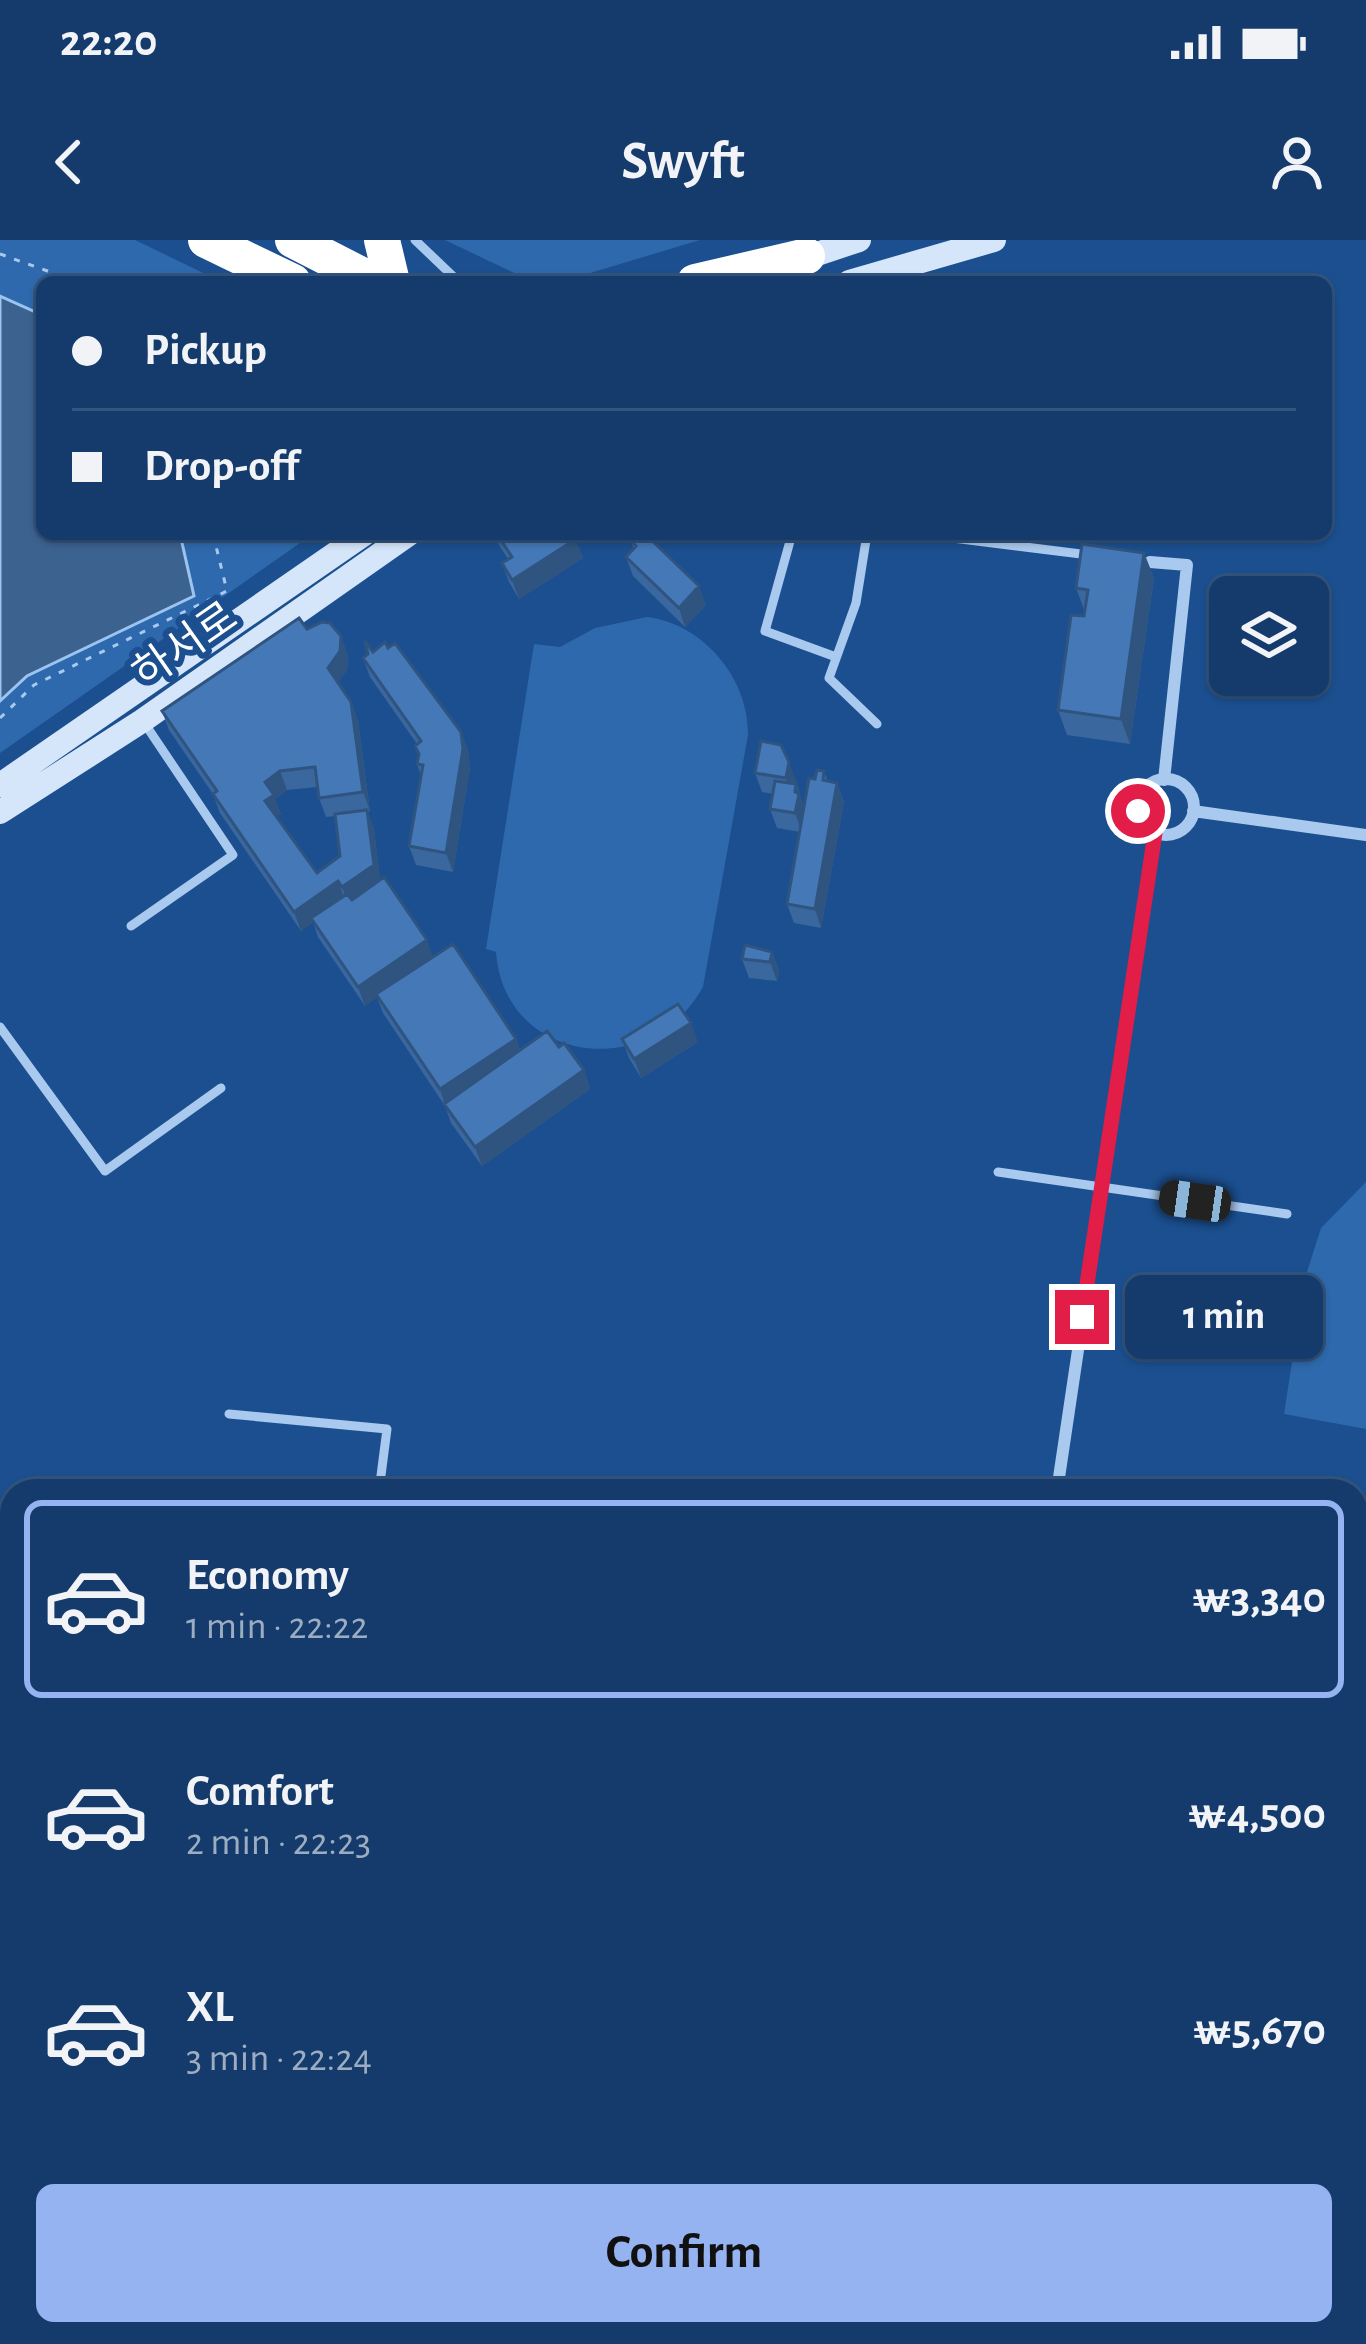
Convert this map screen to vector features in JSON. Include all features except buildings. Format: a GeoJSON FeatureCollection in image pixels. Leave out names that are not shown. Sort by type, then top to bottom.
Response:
{"type":"FeatureCollection","features":[{"type":"Feature","properties":{"kind":"highway"},"geometry":{"type":"LineString","coordinates":[[206,240],[281,276]]}},
{"type":"Feature","properties":{"kind":"highway"},"geometry":{"type":"LineString","coordinates":[[308,247],[366,240]]}},
{"type":"Feature","properties":{"kind":"highway"},"geometry":{"type":"LineString","coordinates":[[382,240],[391,276]]}},
{"type":"Feature","properties":{"kind":"highway"},"geometry":{"type":"LineString","coordinates":[[308,247],[364,276]]}},
{"type":"Feature","properties":{"kind":"highway"},"geometry":{"type":"LineString","coordinates":[[713,276],[807,256]]}},
{"type":"Feature","properties":{"kind":"street"},"geometry":{"type":"LineString","coordinates":[[760,276],[860,240]]}},
{"type":"Feature","properties":{"kind":"street"},"geometry":{"type":"LineString","coordinates":[[870,276],[994,240]]}},
{"type":"Feature","properties":{"kind":"street","name":"하서로"},"geometry":{"type":"LineString","coordinates":[[0,785],[355,540]]}},
{"type":"Feature","properties":{"kind":"street","name":"하서로"},"geometry":{"type":"LineString","coordinates":[[0,812],[142,721],[400,540]]}},
{"type":"Feature","properties":{"kind":"street"},"geometry":{"type":"LineString","coordinates":[[1150,562],[1187,565],[1164,780]]}},
{"type":"Feature","properties":{"kind":"street"},"geometry":{"type":"LineString","coordinates":[[1164,780],[1186,788],[1193,811],[1183,830],[1164,835],[1142,820],[1139,801],[1150,784],[1164,780]]}},
{"type":"Feature","properties":{"kind":"street"},"geometry":{"type":"LineString","coordinates":[[1193,811],[1366,836]]}},
{"type":"Feature","properties":{"kind":"street"},"geometry":{"type":"LineString","coordinates":[[1059,1479],[1155,833]]}},
{"type":"Feature","properties":{"kind":"lane"},"geometry":{"type":"LineString","coordinates":[[415,240],[453,276]]}},
{"type":"Feature","properties":{"kind":"lane"},"geometry":{"type":"LineString","coordinates":[[789,540],[765,631],[836,657]]}},
{"type":"Feature","properties":{"kind":"lane"},"geometry":{"type":"LineString","coordinates":[[866,540],[856,603],[829,678],[877,724]]}},
{"type":"Feature","properties":{"kind":"lane"},"geometry":{"type":"LineString","coordinates":[[971,540],[1103,556]]}},
{"type":"Feature","properties":{"kind":"lane"},"geometry":{"type":"LineString","coordinates":[[1126,559],[1150,562]]}},
{"type":"Feature","properties":{"kind":"lane"},"geometry":{"type":"LineString","coordinates":[[130,926],[233,855],[142,721]]}},
{"type":"Feature","properties":{"kind":"lane"},"geometry":{"type":"LineString","coordinates":[[0,1027],[105,1171],[221,1088]]}},
{"type":"Feature","properties":{"kind":"lane"},"geometry":{"type":"LineString","coordinates":[[998,1172],[1287,1214]]}},
{"type":"Feature","properties":{"kind":"lane"},"geometry":{"type":"LineString","coordinates":[[229,1414],[387,1429],[381,1479]]}},
{"type":"Feature","properties":{"kind":"path"},"geometry":{"type":"LineString","coordinates":[[0,254],[61,276]]}},
{"type":"Feature","properties":{"kind":"path"},"geometry":{"type":"LineString","coordinates":[[0,718],[34,685],[227,590],[214,540]]}},
{"type":"Feature","properties":{"kind":"shaded area"},"geometry":{"type":"Polygon","coordinates":[[[0,240],[135,240],[210,276],[36,276],[36,540],[304,540],[0,753],[0,240]]]}},
{"type":"Feature","properties":{"kind":"shaded area"},"geometry":{"type":"Polygon","coordinates":[[[445,240],[700,240],[580,276],[520,276],[445,240]]]}},
{"type":"Feature","properties":{"kind":"shaded area"},"geometry":{"type":"Polygon","coordinates":[[[0,296],[36,312],[36,540],[181,540],[194,596],[27,676],[0,701],[0,296]]]}},
{"type":"Feature","properties":{"kind":"shaded area"},"geometry":{"type":"Polygon","coordinates":[[[647,617],[687,631],[719,658],[741,694],[748,735],[703,987],[679,1018],[649,1038],[616,1048],[583,1048],[551,1038],[524,1018],[505,990],[496,952],[486,949],[534,644],[560,647],[595,628],[647,617]]]}},
{"type":"Feature","properties":{"kind":"shaded area"},"geometry":{"type":"Polygon","coordinates":[[[1366,1182],[1366,1429],[1284,1414],[1305,1278],[1321,1228],[1366,1182]]]}},
{"type":"Feature","properties":{"kind":"route"},"geometry":{"type":"LineString","coordinates":[[1082,1317],[1155,833],[1138,811]]}}]}
